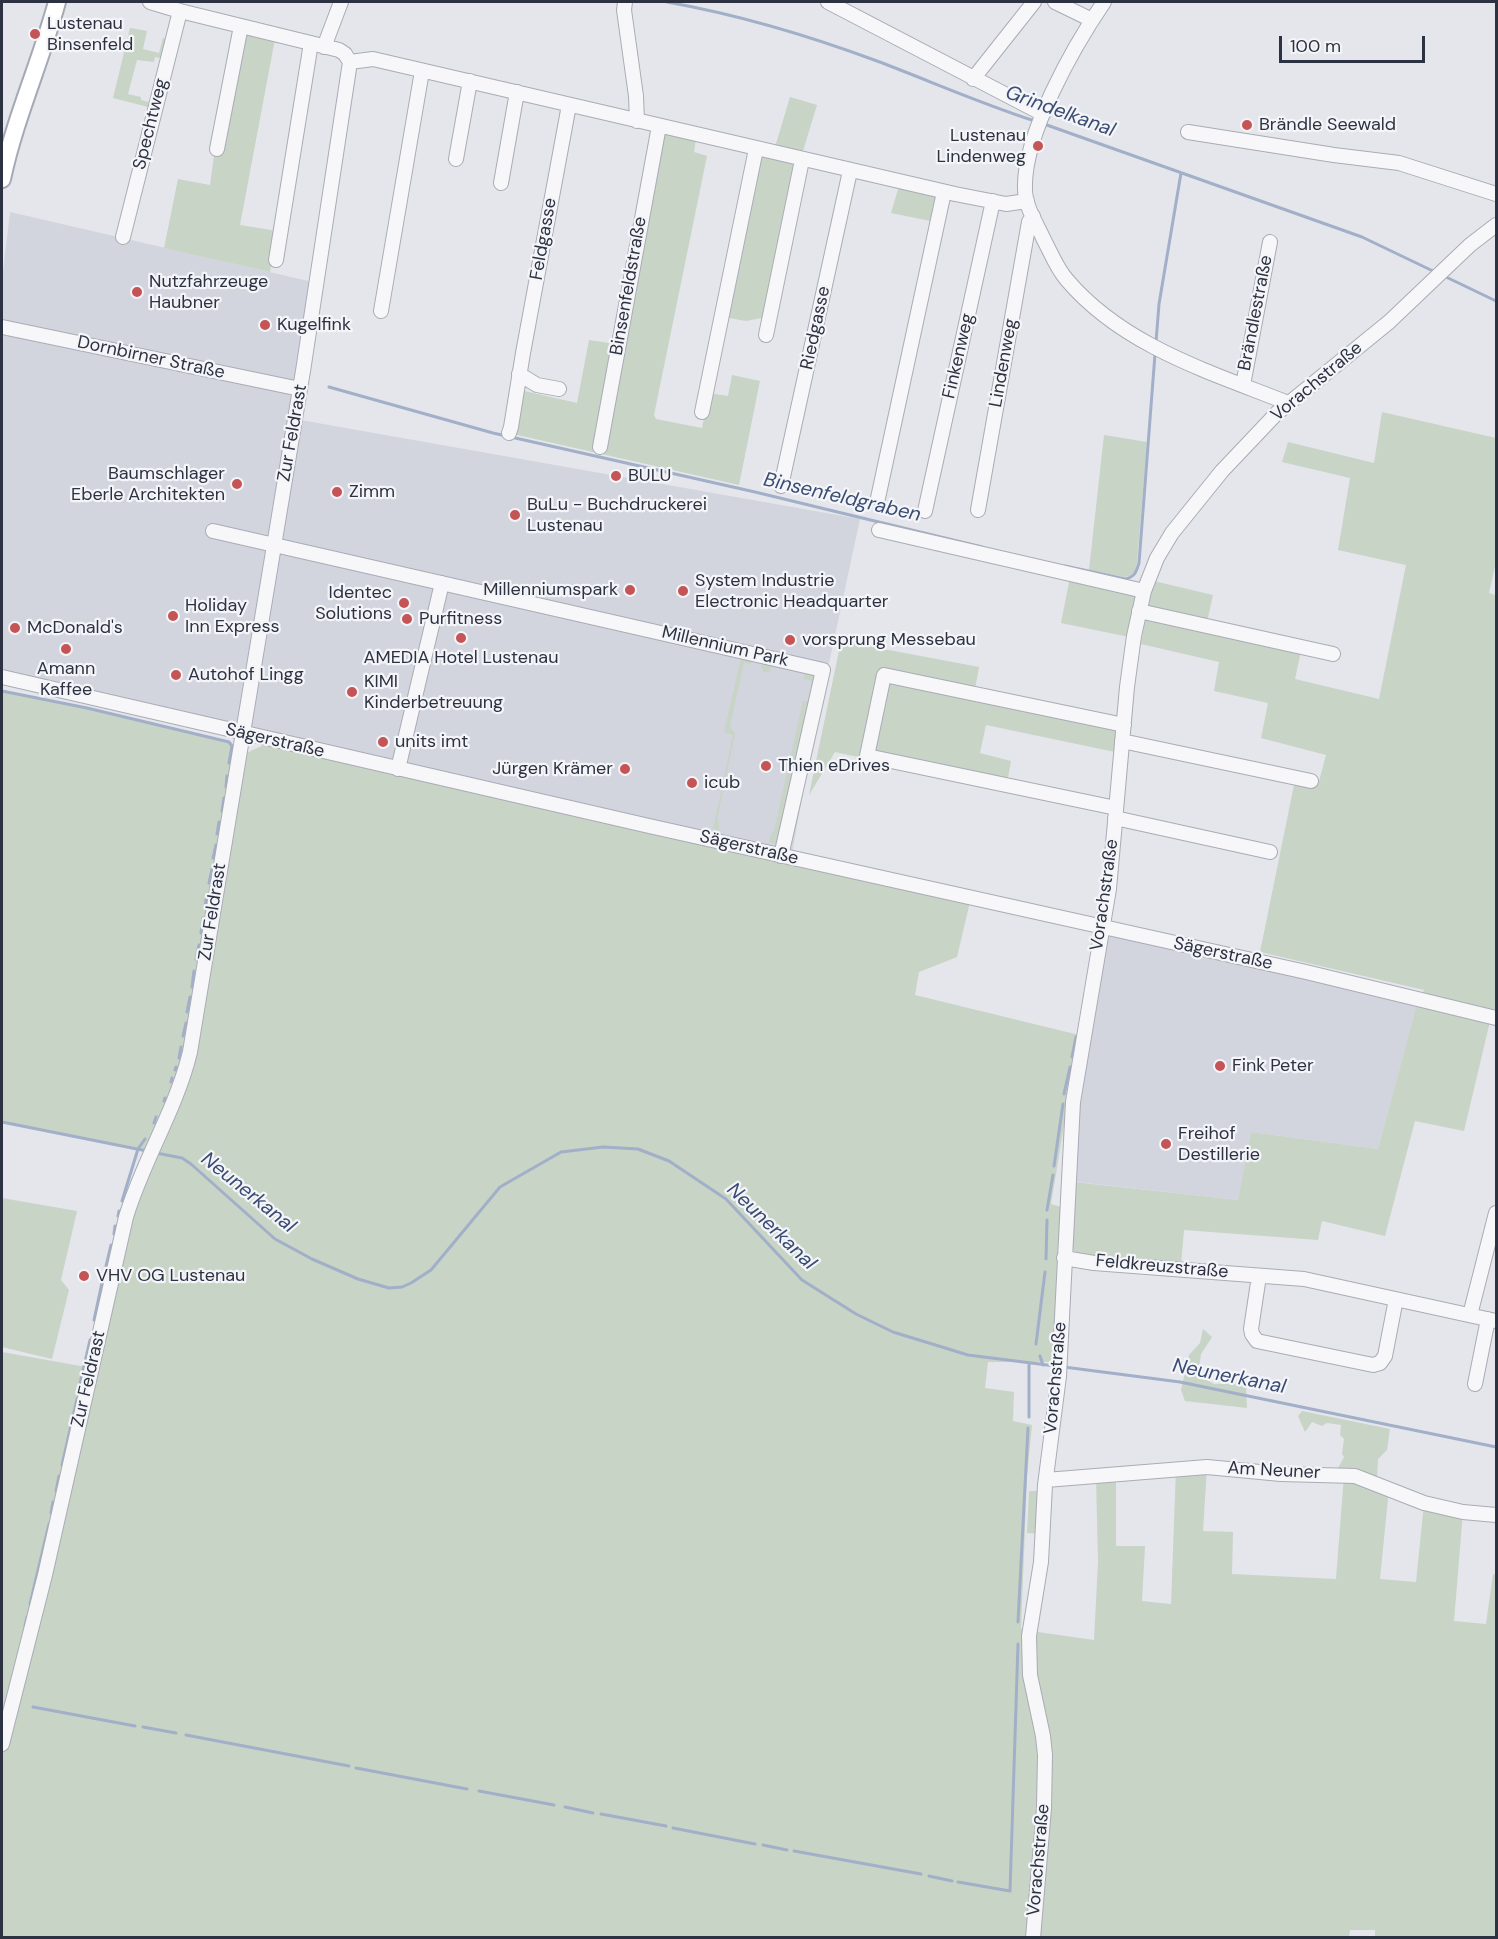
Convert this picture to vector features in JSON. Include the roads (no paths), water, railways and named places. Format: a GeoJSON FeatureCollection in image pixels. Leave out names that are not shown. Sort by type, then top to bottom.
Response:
{"type":"FeatureCollection","features":[{"type":"Feature","properties":{"kind":"main road"},"geometry":{"type":"LineString","coordinates":[[2,179],[24,102],[49,32],[57,2]]}},
{"type":"Feature","properties":{"kind":"main road"},"geometry":{"type":"LineString","coordinates":[[49,32],[69,2]]}},
{"type":"Feature","properties":{"kind":"street"},"geometry":{"type":"LineString","coordinates":[[150,2],[318,45],[345,54],[350,62],[374,59],[944,192],[1006,204],[1027,201]]}},
{"type":"Feature","properties":{"kind":"street"},"geometry":{"type":"LineString","coordinates":[[276,260],[318,45],[341,2]]}},
{"type":"Feature","properties":{"kind":"street"},"geometry":{"type":"LineString","coordinates":[[625,2],[637,121]]}},
{"type":"Feature","properties":{"kind":"street"},"geometry":{"type":"LineString","coordinates":[[828,2],[973,79],[1040,120]]}},
{"type":"Feature","properties":{"kind":"street"},"geometry":{"type":"LineString","coordinates":[[973,79],[1034,2]]}},
{"type":"Feature","properties":{"kind":"street"},"geometry":{"type":"LineString","coordinates":[[1055,2],[1092,20]]}},
{"type":"Feature","properties":{"kind":"street","name":"Brändlestraße"},"geometry":{"type":"LineString","coordinates":[[1104,2],[1060,77],[1040,120],[1028,161],[1024,189],[1033,216],[1065,278],[1113,321],[1163,352],[1288,403]]}},
{"type":"Feature","properties":{"kind":"street","name":"Spechtweg"},"geometry":{"type":"LineString","coordinates":[[123,237],[180,11]]}},
{"type":"Feature","properties":{"kind":"street"},"geometry":{"type":"LineString","coordinates":[[217,148],[241,26]]}},
{"type":"Feature","properties":{"kind":"street","name":"Zur Feldrast"},"geometry":{"type":"LineString","coordinates":[[2,1744],[45,1575],[126,1217],[151,1151],[176,1096],[190,1052],[300,389],[350,62]]}},
{"type":"Feature","properties":{"kind":"street"},"geometry":{"type":"LineString","coordinates":[[381,311],[422,71]]}},
{"type":"Feature","properties":{"kind":"street"},"geometry":{"type":"LineString","coordinates":[[456,159],[470,81]]}},
{"type":"Feature","properties":{"kind":"street"},"geometry":{"type":"LineString","coordinates":[[501,183],[517,92]]}},
{"type":"Feature","properties":{"kind":"street","name":"Feldgasse"},"geometry":{"type":"LineString","coordinates":[[509,433],[512,428],[519,374],[569,105]]}},
{"type":"Feature","properties":{"kind":"street","name":"Binsenfeldstraße"},"geometry":{"type":"LineString","coordinates":[[600,447],[659,126]]}},
{"type":"Feature","properties":{"kind":"street"},"geometry":{"type":"LineString","coordinates":[[1188,132],[1334,156],[1399,164],[1497,194]]}},
{"type":"Feature","properties":{"kind":"street"},"geometry":{"type":"LineString","coordinates":[[702,411],[756,149]]}},
{"type":"Feature","properties":{"kind":"street"},"geometry":{"type":"LineString","coordinates":[[766,335],[802,160]]}},
{"type":"Feature","properties":{"kind":"street","name":"Riedgasse"},"geometry":{"type":"LineString","coordinates":[[781,486],[850,171]]}},
{"type":"Feature","properties":{"kind":"street"},"geometry":{"type":"LineString","coordinates":[[878,498],[944,192]]}},
{"type":"Feature","properties":{"kind":"street","name":"Finkenweg"},"geometry":{"type":"LineString","coordinates":[[925,511],[993,201]]}},
{"type":"Feature","properties":{"kind":"street","name":"Lindenweg"},"geometry":{"type":"LineString","coordinates":[[978,510],[1020,268],[1029,222],[1033,216]]}},
{"type":"Feature","properties":{"kind":"street","name":"Vorachstraße"},"geometry":{"type":"LineString","coordinates":[[1033,1938],[1044,1808],[1045,1755],[1030,1675],[1029,1636],[1041,1562],[1046,1480],[1059,1376],[1073,1102],[1109,889],[1131,657],[1144,591],[1157,558],[1172,533],[1222,471],[1288,403],[1389,322],[1470,245],[1497,225]]}},
{"type":"Feature","properties":{"kind":"street","name":"Brändlestraße"},"geometry":{"type":"LineString","coordinates":[[1243,385],[1270,242]]}},
{"type":"Feature","properties":{"kind":"street","name":"Dornbirner Straße"},"geometry":{"type":"LineString","coordinates":[[2,327],[300,389]]}},
{"type":"Feature","properties":{"kind":"street"},"geometry":{"type":"LineString","coordinates":[[519,374],[537,385],[559,388]]}},
{"type":"Feature","properties":{"kind":"street"},"geometry":{"type":"LineString","coordinates":[[879,530],[1144,591]]}},
{"type":"Feature","properties":{"kind":"street","name":"Millennium Park"},"geometry":{"type":"LineString","coordinates":[[213,531],[823,670],[781,856]]}},
{"type":"Feature","properties":{"kind":"street"},"geometry":{"type":"LineString","coordinates":[[398,769],[442,583]]}},
{"type":"Feature","properties":{"kind":"street"},"geometry":{"type":"LineString","coordinates":[[1139,611],[1333,654]]}},
{"type":"Feature","properties":{"kind":"street","name":"Vorachstraße"},"geometry":{"type":"LineString","coordinates":[[1124,724],[884,675],[867,756],[1115,813],[1270,852]]}},
{"type":"Feature","properties":{"kind":"street","name":"Sägerstraße"},"geometry":{"type":"LineString","coordinates":[[2,677],[781,856],[1306,972],[1497,1018]]}},
{"type":"Feature","properties":{"kind":"street"},"geometry":{"type":"LineString","coordinates":[[1122,741],[1311,781]]}},
{"type":"Feature","properties":{"kind":"street"},"geometry":{"type":"LineString","coordinates":[[1470,1315],[1497,1214]]}},
{"type":"Feature","properties":{"kind":"street","name":"Feldkreuzstraße"},"geometry":{"type":"LineString","coordinates":[[1064,1258],[1304,1279],[1492,1320],[1475,1384]]}},
{"type":"Feature","properties":{"kind":"street"},"geometry":{"type":"LineString","coordinates":[[1259,1276],[1251,1329],[1251,1334],[1257,1341],[1373,1365],[1380,1363],[1385,1356],[1396,1299]]}},
{"type":"Feature","properties":{"kind":"street","name":"Am Neuner"},"geometry":{"type":"LineString","coordinates":[[1046,1480],[1207,1467],[1281,1474],[1344,1475],[1366,1480],[1424,1503],[1463,1512],[1497,1515]]}},
{"type":"Feature","properties":{"kind":"waterway","name":"Grindelkanal"},"geometry":{"type":"LineString","coordinates":[[667,2],[747,20],[825,43],[1035,121]]}},
{"type":"Feature","properties":{"kind":"waterway","name":"Grindelkanal"},"geometry":{"type":"LineString","coordinates":[[1044,124],[1362,237],[1435,272]]}},
{"type":"Feature","properties":{"kind":"waterway","name":"Binsenfeldgraben"},"geometry":{"type":"LineString","coordinates":[[1156,342],[1159,304],[1181,173]]}},
{"type":"Feature","properties":{"kind":"waterway","name":"Grindelkanal"},"geometry":{"type":"LineString","coordinates":[[1446,277],[1496,301]]}},
{"type":"Feature","properties":{"kind":"waterway","name":"Binsenfeldgraben"},"geometry":{"type":"LineString","coordinates":[[1065,566],[1125,579],[1133,575],[1137,569],[1155,354]]}},
{"type":"Feature","properties":{"kind":"waterway","name":"Binsenfeldgraben"},"geometry":{"type":"LineString","coordinates":[[329,387],[493,433],[755,492],[982,547]]}},
{"type":"Feature","properties":{"kind":"waterway"},"geometry":{"type":"LineString","coordinates":[[2,691],[87,708],[229,742],[232,746],[229,763]]}},
{"type":"Feature","properties":{"kind":"waterway"},"geometry":{"type":"LineString","coordinates":[[226,787],[227,776]]}},
{"type":"Feature","properties":{"kind":"waterway"},"geometry":{"type":"LineString","coordinates":[[222,811],[224,798]]}},
{"type":"Feature","properties":{"kind":"waterway"},"geometry":{"type":"LineString","coordinates":[[217,834],[219,822]]}},
{"type":"Feature","properties":{"kind":"waterway"},"geometry":{"type":"LineString","coordinates":[[213,858],[216,845]]}},
{"type":"Feature","properties":{"kind":"waterway"},"geometry":{"type":"LineString","coordinates":[[209,883],[212,869]]}},
{"type":"Feature","properties":{"kind":"waterway"},"geometry":{"type":"LineString","coordinates":[[205,907],[207,894]]}},
{"type":"Feature","properties":{"kind":"waterway"},"geometry":{"type":"LineString","coordinates":[[201,933],[203,918]]}},
{"type":"Feature","properties":{"kind":"waterway"},"geometry":{"type":"LineString","coordinates":[[196,959],[199,945]]}},
{"type":"Feature","properties":{"kind":"waterway"},"geometry":{"type":"LineString","coordinates":[[192,987],[194,971]]}},
{"type":"Feature","properties":{"kind":"waterway"},"geometry":{"type":"LineString","coordinates":[[187,1012],[190,997]]}},
{"type":"Feature","properties":{"kind":"waterway"},"geometry":{"type":"LineString","coordinates":[[183,1036],[186,1023]]}},
{"type":"Feature","properties":{"kind":"waterway"},"geometry":{"type":"LineString","coordinates":[[1072,1057],[1076,1037]]}},
{"type":"Feature","properties":{"kind":"waterway"},"geometry":{"type":"LineString","coordinates":[[179,1058],[181,1047]]}},
{"type":"Feature","properties":{"kind":"waterway"},"geometry":{"type":"LineString","coordinates":[[1064,1094],[1070,1067]]}},
{"type":"Feature","properties":{"kind":"waterway"},"geometry":{"type":"LineString","coordinates":[[171,1082],[172,1078]]}},
{"type":"Feature","properties":{"kind":"waterway"},"geometry":{"type":"LineString","coordinates":[[1054,1166],[1063,1104]]}},
{"type":"Feature","properties":{"kind":"waterway"},"geometry":{"type":"LineString","coordinates":[[154,1123],[156,1117]]}},
{"type":"Feature","properties":{"kind":"waterway","name":"Neunerkanal"},"geometry":{"type":"LineString","coordinates":[[2,1122],[147,1151]]}},
{"type":"Feature","properties":{"kind":"waterway"},"geometry":{"type":"LineString","coordinates":[[122,1201],[138,1149],[145,1139]]}},
{"type":"Feature","properties":{"kind":"waterway","name":"Neunerkanal"},"geometry":{"type":"LineString","coordinates":[[156,1153],[182,1158],[191,1164],[275,1239],[312,1259],[358,1279],[389,1288],[402,1287],[431,1270],[500,1187],[561,1152],[603,1147],[638,1149],[669,1161],[726,1199],[802,1280],[856,1314],[893,1332],[968,1355],[1055,1366]]}},
{"type":"Feature","properties":{"kind":"waterway"},"geometry":{"type":"LineString","coordinates":[[1047,1210],[1053,1175]]}},
{"type":"Feature","properties":{"kind":"waterway"},"geometry":{"type":"LineString","coordinates":[[118,1216],[119,1211]]}},
{"type":"Feature","properties":{"kind":"waterway"},"geometry":{"type":"LineString","coordinates":[[1046,1259],[1047,1220]]}},
{"type":"Feature","properties":{"kind":"waterway"},"geometry":{"type":"LineString","coordinates":[[114,1234],[115,1226]]}},
{"type":"Feature","properties":{"kind":"waterway"},"geometry":{"type":"LineString","coordinates":[[106,1266],[111,1245]]}},
{"type":"Feature","properties":{"kind":"waterway"},"geometry":{"type":"LineString","coordinates":[[1036,1344],[1045,1272]]}},
{"type":"Feature","properties":{"kind":"waterway"},"geometry":{"type":"LineString","coordinates":[[94,1320],[103,1278]]}},
{"type":"Feature","properties":{"kind":"waterway"},"geometry":{"type":"LineString","coordinates":[[79,1388],[90,1340]]}},
{"type":"Feature","properties":{"kind":"waterway","name":"Neunerkanal"},"geometry":{"type":"LineString","coordinates":[[1040,1356],[1043,1365]]}},
{"type":"Feature","properties":{"kind":"waterway"},"geometry":{"type":"LineString","coordinates":[[1029,1363],[1029,1417]]}},
{"type":"Feature","properties":{"kind":"waterway","name":"Neunerkanal"},"geometry":{"type":"LineString","coordinates":[[1064,1367],[1180,1382],[1496,1447]]}},
{"type":"Feature","properties":{"kind":"waterway"},"geometry":{"type":"LineString","coordinates":[[62,1465],[77,1399]]}},
{"type":"Feature","properties":{"kind":"waterway"},"geometry":{"type":"LineString","coordinates":[[1018,1622],[1028,1428]]}},
{"type":"Feature","properties":{"kind":"waterway"},"geometry":{"type":"LineString","coordinates":[[56,1491],[59,1476]]}},
{"type":"Feature","properties":{"kind":"waterway"},"geometry":{"type":"LineString","coordinates":[[51,1513],[53,1502]]}},
{"type":"Feature","properties":{"kind":"waterway"},"geometry":{"type":"LineString","coordinates":[[30,1604],[49,1524]]}},
{"type":"Feature","properties":{"kind":"waterway"},"geometry":{"type":"LineString","coordinates":[[25,1626],[27,1617]]}},
{"type":"Feature","properties":{"kind":"waterway"},"geometry":{"type":"LineString","coordinates":[[958,1882],[1010,1891],[1018,1644]]}},
{"type":"Feature","properties":{"kind":"waterway"},"geometry":{"type":"LineString","coordinates":[[33,1707],[135,1726]]}},
{"type":"Feature","properties":{"kind":"waterway"},"geometry":{"type":"LineString","coordinates":[[143,1727],[176,1733]]}},
{"type":"Feature","properties":{"kind":"waterway"},"geometry":{"type":"LineString","coordinates":[[186,1735],[349,1766]]}},
{"type":"Feature","properties":{"kind":"waterway"},"geometry":{"type":"LineString","coordinates":[[356,1768],[467,1789]]}},
{"type":"Feature","properties":{"kind":"waterway"},"geometry":{"type":"LineString","coordinates":[[479,1791],[554,1805]]}},
{"type":"Feature","properties":{"kind":"waterway"},"geometry":{"type":"LineString","coordinates":[[565,1807],[593,1813]]}},
{"type":"Feature","properties":{"kind":"waterway"},"geometry":{"type":"LineString","coordinates":[[601,1814],[666,1826]]}},
{"type":"Feature","properties":{"kind":"waterway"},"geometry":{"type":"LineString","coordinates":[[673,1828],[755,1844]]}},
{"type":"Feature","properties":{"kind":"waterway"},"geometry":{"type":"LineString","coordinates":[[763,1845],[787,1850]]}},
{"type":"Feature","properties":{"kind":"waterway"},"geometry":{"type":"LineString","coordinates":[[794,1851],[921,1874]]}},
{"type":"Feature","properties":{"kind":"waterway"},"geometry":{"type":"LineString","coordinates":[[929,1876],[952,1881]]}},
{"type":"Feature","properties":{"kind":"place","name":"Lustenau Binsenfeld"},"geometry":{"type":"Point","coordinates":[35,34]}},
{"type":"Feature","properties":{"kind":"place","name":"Brändle Seewald"},"geometry":{"type":"Point","coordinates":[1247,125]}},
{"type":"Feature","properties":{"kind":"place","name":"Lustenau Lindenweg"},"geometry":{"type":"Point","coordinates":[1038,146]}},
{"type":"Feature","properties":{"kind":"place","name":"Nutzfahrzeuge Haubner"},"geometry":{"type":"Point","coordinates":[137,292]}},
{"type":"Feature","properties":{"kind":"place","name":"Kugelfink"},"geometry":{"type":"Point","coordinates":[265,325]}},
{"type":"Feature","properties":{"kind":"place","name":"BULU"},"geometry":{"type":"Point","coordinates":[616,476]}},
{"type":"Feature","properties":{"kind":"place","name":"Baumschlager Eberle Architekten"},"geometry":{"type":"Point","coordinates":[237,484]}},
{"type":"Feature","properties":{"kind":"place","name":"Zimm"},"geometry":{"type":"Point","coordinates":[337,492]}},
{"type":"Feature","properties":{"kind":"place","name":"BuLu - Buchdruckerei Lustenau"},"geometry":{"type":"Point","coordinates":[515,515]}},
{"type":"Feature","properties":{"kind":"place","name":"Millenniumspark"},"geometry":{"type":"Point","coordinates":[630,590]}},
{"type":"Feature","properties":{"kind":"place","name":"System Industrie Electronic Headquarter"},"geometry":{"type":"Point","coordinates":[683,591]}},
{"type":"Feature","properties":{"kind":"place","name":"Identec Solutions"},"geometry":{"type":"Point","coordinates":[404,603]}},
{"type":"Feature","properties":{"kind":"place","name":"Holiday Inn Express"},"geometry":{"type":"Point","coordinates":[173,616]}},
{"type":"Feature","properties":{"kind":"place","name":"Purfitness"},"geometry":{"type":"Point","coordinates":[407,619]}},
{"type":"Feature","properties":{"kind":"place","name":"McDonald's"},"geometry":{"type":"Point","coordinates":[15,628]}},
{"type":"Feature","properties":{"kind":"place","name":"AMEDIA Hotel Lustenau"},"geometry":{"type":"Point","coordinates":[461,638]}},
{"type":"Feature","properties":{"kind":"place","name":"vorsprung Messebau"},"geometry":{"type":"Point","coordinates":[790,640]}},
{"type":"Feature","properties":{"kind":"place","name":"Amann Kaffee"},"geometry":{"type":"Point","coordinates":[66,649]}},
{"type":"Feature","properties":{"kind":"place","name":"Autohof Lingg"},"geometry":{"type":"Point","coordinates":[176,675]}},
{"type":"Feature","properties":{"kind":"place","name":"KIMI Kinderbetreuung"},"geometry":{"type":"Point","coordinates":[352,692]}},
{"type":"Feature","properties":{"kind":"place","name":"units imt"},"geometry":{"type":"Point","coordinates":[383,742]}},
{"type":"Feature","properties":{"kind":"place","name":"Thien eDrives"},"geometry":{"type":"Point","coordinates":[766,766]}},
{"type":"Feature","properties":{"kind":"place","name":"Jürgen Krämer"},"geometry":{"type":"Point","coordinates":[625,769]}},
{"type":"Feature","properties":{"kind":"place","name":"icub"},"geometry":{"type":"Point","coordinates":[692,783]}},
{"type":"Feature","properties":{"kind":"place","name":"Fink Peter"},"geometry":{"type":"Point","coordinates":[1220,1066]}},
{"type":"Feature","properties":{"kind":"place","name":"Freihof Destillerie"},"geometry":{"type":"Point","coordinates":[1166,1144]}},
{"type":"Feature","properties":{"kind":"place","name":"VHV OG Lustenau"},"geometry":{"type":"Point","coordinates":[84,1276]}}]}
